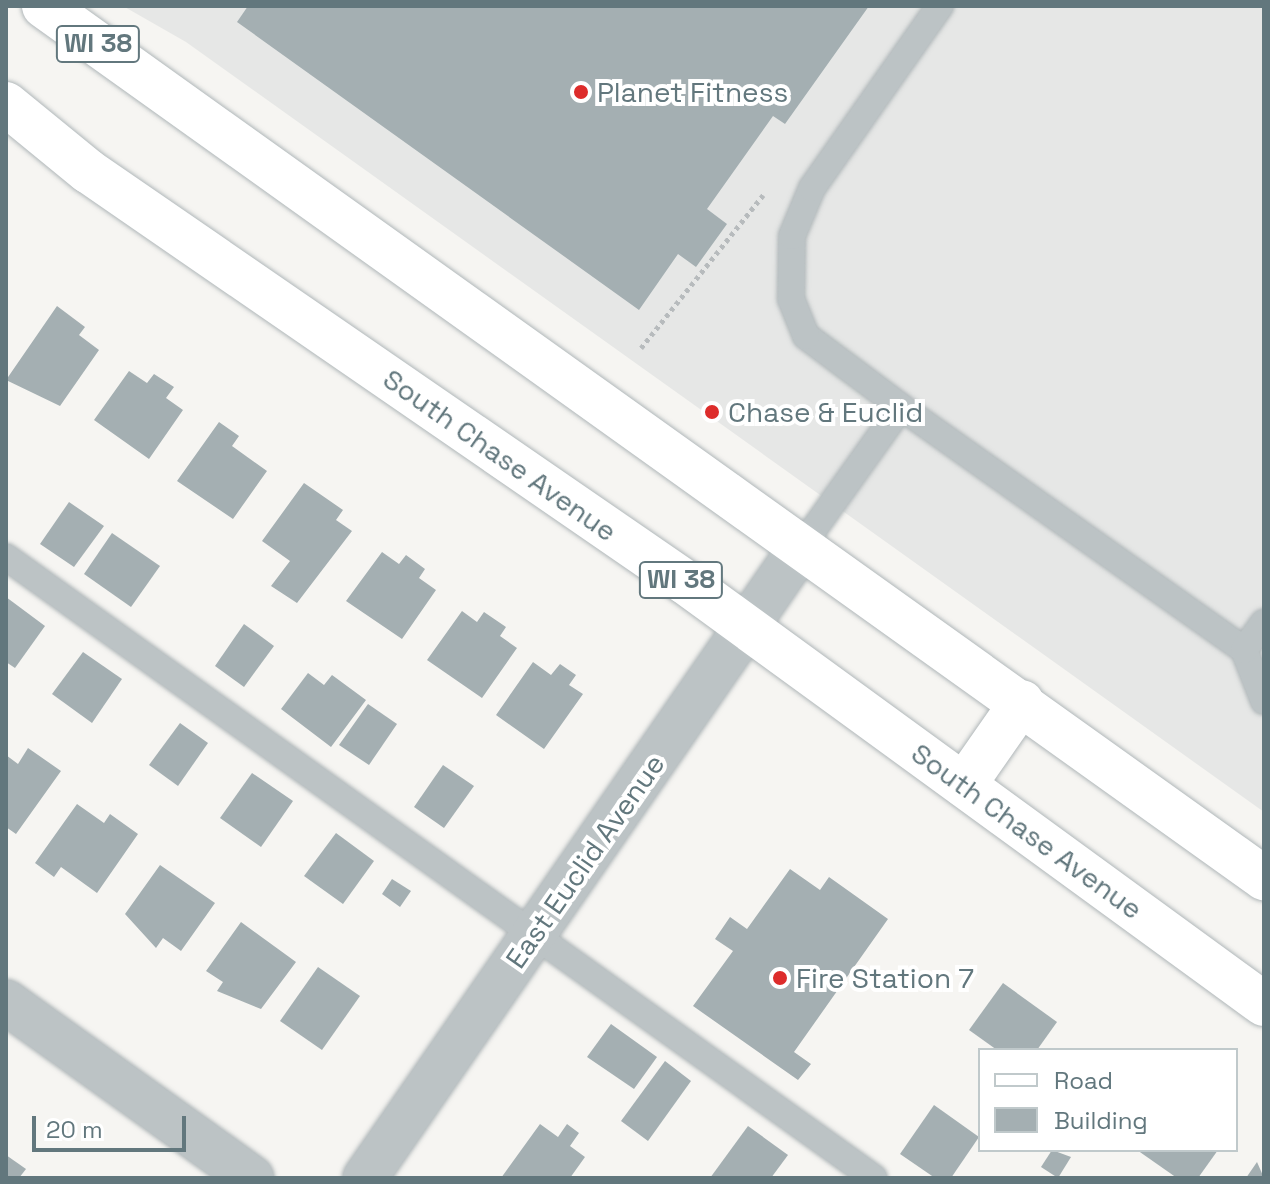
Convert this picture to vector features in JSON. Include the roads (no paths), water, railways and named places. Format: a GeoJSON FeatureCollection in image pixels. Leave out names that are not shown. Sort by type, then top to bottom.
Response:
{"type":"FeatureCollection","features":[{"type":"Feature","properties":{"kind":"main road","name":"WI 38"},"geometry":{"type":"LineString","coordinates":[[44,6],[804,543],[1264,878]]}},
{"type":"Feature","properties":{"kind":"main road","name":"South Chase Avenue"},"geometry":{"type":"LineString","coordinates":[[6,104],[88,171],[747,627],[1264,1004]]}},
{"type":"Feature","properties":{"kind":"main road"},"geometry":{"type":"LineString","coordinates":[[964,785],[1022,702]]}},
{"type":"Feature","properties":{"kind":"street","name":"East Euclid Avenue"},"geometry":{"type":"LineString","coordinates":[[365,1178],[804,543]]}},
{"type":"Feature","properties":{"kind":"street"},"geometry":{"type":"LineString","coordinates":[[6,1002],[252,1178]]}},
{"type":"Feature","properties":{"kind":"lane"},"geometry":{"type":"LineString","coordinates":[[940,6],[812,188],[792,236],[791,299],[806,336],[1244,650],[1264,701]]}},
{"type":"Feature","properties":{"kind":"lane"},"geometry":{"type":"LineString","coordinates":[[804,543],[901,407]]}},
{"type":"Feature","properties":{"kind":"lane"},"geometry":{"type":"LineString","coordinates":[[6,557],[874,1178]]}},
{"type":"Feature","properties":{"kind":"lane"},"geometry":{"type":"LineString","coordinates":[[1244,650],[1264,622]]}},
{"type":"Feature","properties":{"kind":"place","name":"Planet Fitness"},"geometry":{"type":"Point","coordinates":[581,92]}},
{"type":"Feature","properties":{"kind":"place","name":"Chase & Euclid"},"geometry":{"type":"Point","coordinates":[712,412]}},
{"type":"Feature","properties":{"kind":"place","name":"Fire Station 7"},"geometry":{"type":"Point","coordinates":[780,978]}}]}
